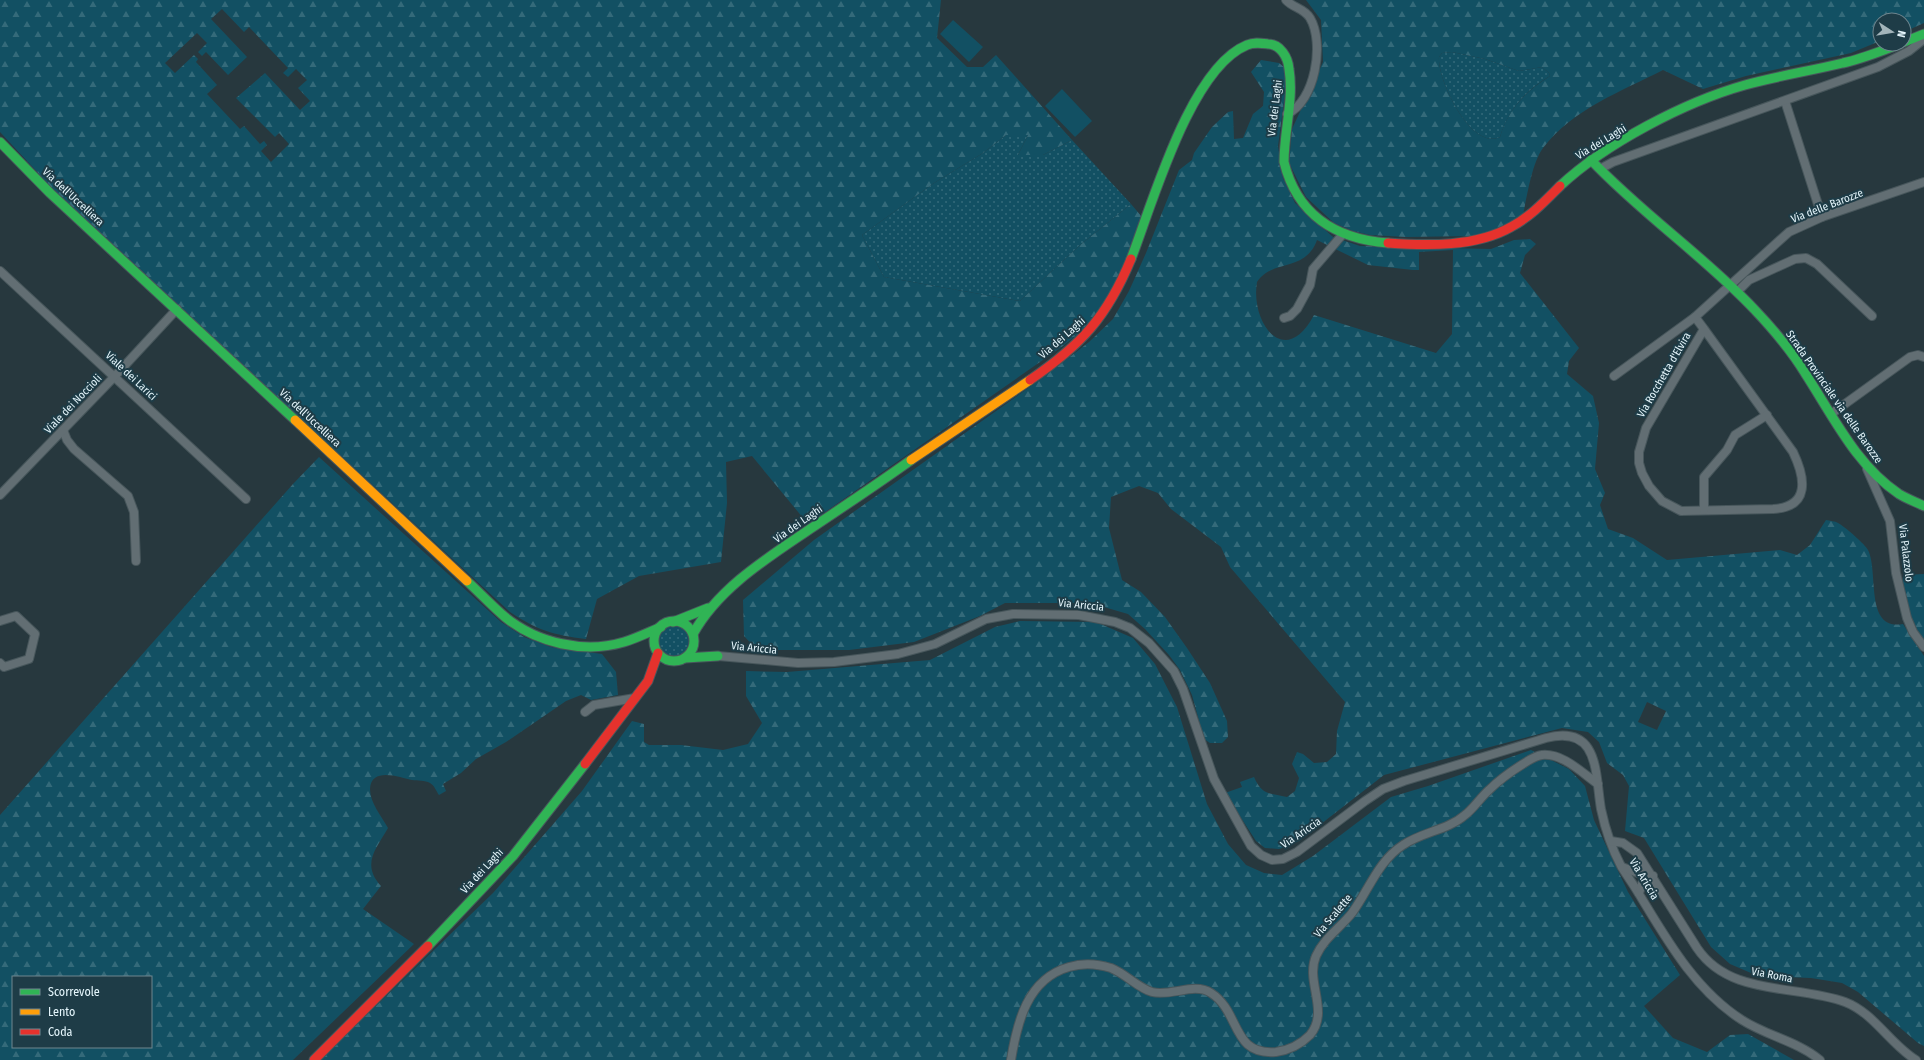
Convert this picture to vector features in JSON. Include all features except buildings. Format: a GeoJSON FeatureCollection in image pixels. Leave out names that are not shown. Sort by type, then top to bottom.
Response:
{"type":"FeatureCollection","features":[{"type":"Feature","properties":{"kind":"main road"},"geometry":{"type":"LineString","coordinates":[[1912,39],[1924,34]]}},
{"type":"Feature","properties":{"kind":"main road","name":"Via dei Laghi"},"geometry":{"type":"LineString","coordinates":[[673,622],[708,608],[734,584],[786,546],[1045,368],[1092,328],[1107,308],[1127,269],[1185,117],[1201,92],[1228,58],[1244,46],[1257,43],[1270,44],[1281,50],[1287,57],[1291,71],[1283,155],[1288,178],[1317,217],[1328,226],[1342,234],[1369,241],[1411,243],[1464,241],[1489,237],[1511,228],[1530,214],[1564,182],[1592,160],[1646,129],[1713,96],[1754,83],[1852,61],[1877,52]]}},
{"type":"Feature","properties":{"kind":"main road","name":"Via dell'Uccelliera"},"geometry":{"type":"LineString","coordinates":[[0,142],[50,194],[176,309],[505,617],[528,632],[552,641],[578,646],[601,646],[635,639],[661,626]]}},
{"type":"Feature","properties":{"kind":"main road","name":"Strada Provinciale via delle Barozze"},"geometry":{"type":"LineString","coordinates":[[1592,160],[1600,170],[1658,224],[1738,292],[1791,352],[1864,462],[1887,486],[1904,497],[1924,506]]}},
{"type":"Feature","properties":{"kind":"main road","name":"Via dei Laghi"},"geometry":{"type":"LineString","coordinates":[[693,637],[708,608]]}},
{"type":"Feature","properties":{"kind":"main road"},"geometry":{"type":"LineString","coordinates":[[635,639],[657,650],[666,659],[681,659],[692,648],[693,637],[687,626],[673,622],[661,626],[655,636],[657,650]]}},
{"type":"Feature","properties":{"kind":"main road","name":"Via Ariccia"},"geometry":{"type":"LineString","coordinates":[[693,637],[718,656]]}},
{"type":"Feature","properties":{"kind":"main road","name":"Via dei Laghi"},"geometry":{"type":"LineString","coordinates":[[648,681],[657,650]]}},
{"type":"Feature","properties":{"kind":"main road","name":"Via Ariccia"},"geometry":{"type":"LineString","coordinates":[[681,659],[718,656]]}},
{"type":"Feature","properties":{"kind":"main road","name":"Via dei Laghi"},"geometry":{"type":"LineString","coordinates":[[314,1060],[414,960],[507,862],[544,818],[648,681],[662,669],[681,659]]}},
{"type":"Feature","properties":{"kind":"street"},"geometry":{"type":"LineString","coordinates":[[1286,0],[1305,12],[1310,18],[1317,46],[1314,71],[1305,96],[1296,109],[1287,114]]}},
{"type":"Feature","properties":{"kind":"street"},"geometry":{"type":"LineString","coordinates":[[1600,170],[1613,162],[1882,65],[1908,51],[1924,39]]}},
{"type":"Feature","properties":{"kind":"street"},"geometry":{"type":"LineString","coordinates":[[1785,101],[1822,218]]}},
{"type":"Feature","properties":{"kind":"street","name":"Via delle Barozze"},"geometry":{"type":"LineString","coordinates":[[1730,285],[1789,232],[1822,218],[1924,182]]}},
{"type":"Feature","properties":{"kind":"street"},"geometry":{"type":"LineString","coordinates":[[1284,318],[1290,316],[1297,310],[1310,285],[1314,268],[1342,234]]}},
{"type":"Feature","properties":{"kind":"street"},"geometry":{"type":"LineString","coordinates":[[1738,292],[1750,280],[1795,259],[1806,258],[1816,264],[1872,316]]}},
{"type":"Feature","properties":{"kind":"street","name":"Viale dei Larici"},"geometry":{"type":"LineString","coordinates":[[0,271],[246,499]]}},
{"type":"Feature","properties":{"kind":"street"},"geometry":{"type":"LineString","coordinates":[[1614,376],[1695,317],[1730,285]]}},
{"type":"Feature","properties":{"kind":"street","name":"Viale dei Noccioli"},"geometry":{"type":"LineString","coordinates":[[0,495],[115,376],[176,309]]}},
{"type":"Feature","properties":{"kind":"street","name":"Via Rocchetta d'Elvira"},"geometry":{"type":"LineString","coordinates":[[1695,317],[1704,329],[1767,415],[1789,444],[1795,456],[1803,481],[1800,495],[1790,506],[1778,509],[1681,511],[1662,501],[1649,486],[1639,463],[1639,452],[1646,428],[1704,329]]}},
{"type":"Feature","properties":{"kind":"street"},"geometry":{"type":"LineString","coordinates":[[1831,414],[1910,357],[1918,355],[1924,357]]}},
{"type":"Feature","properties":{"kind":"street"},"geometry":{"type":"LineString","coordinates":[[1704,510],[1704,477],[1727,450],[1735,435],[1767,415]]}},
{"type":"Feature","properties":{"kind":"street"},"geometry":{"type":"LineString","coordinates":[[63,430],[66,440],[74,449],[128,496],[134,512],[136,561]]}},
{"type":"Feature","properties":{"kind":"street","name":"Via Palazzolo"},"geometry":{"type":"LineString","coordinates":[[1864,462],[1890,521],[1896,573],[1907,618],[1913,632],[1924,647]]}},
{"type":"Feature","properties":{"kind":"street","name":"Via Ariccia"},"geometry":{"type":"LineString","coordinates":[[718,656],[798,663],[842,661],[898,654],[936,644],[986,620],[1013,614],[1078,615],[1116,622],[1130,628],[1149,643],[1174,671],[1186,695],[1208,762],[1225,801],[1251,846],[1261,855],[1272,860],[1283,860],[1297,852],[1383,789],[1550,737],[1568,736],[1585,744],[1594,758],[1602,813],[1611,841],[1622,867],[1672,948],[1696,978],[1718,1001],[1750,1025],[1805,1050],[1820,1060]]}},
{"type":"Feature","properties":{"kind":"street"},"geometry":{"type":"LineString","coordinates":[[0,621],[16,616],[35,634],[29,659],[4,667],[0,663]]}},
{"type":"Feature","properties":{"kind":"street"},"geometry":{"type":"LineString","coordinates":[[585,712],[594,705],[635,698]]}},
{"type":"Feature","properties":{"kind":"street","name":"Via Scalette"},"geometry":{"type":"LineString","coordinates":[[1011,1060],[1023,1014],[1034,990],[1054,973],[1071,966],[1082,965],[1113,969],[1131,978],[1149,991],[1155,993],[1193,989],[1208,991],[1223,1004],[1242,1038],[1252,1049],[1268,1052],[1295,1047],[1311,1033],[1318,1019],[1313,974],[1317,955],[1329,937],[1353,912],[1382,865],[1394,851],[1416,837],[1461,818],[1498,781],[1536,756],[1546,755],[1561,758],[1598,784]]}},
{"type":"Feature","properties":{"kind":"street","name":"Via Roma"},"geometry":{"type":"LineString","coordinates":[[1611,841],[1623,843],[1632,848],[1653,876],[1697,948],[1713,966],[1726,975],[1748,982],[1820,996],[1851,1005],[1867,1016],[1895,1045],[1916,1060]]}},
{"type":"Feature","properties":{"kind":"street"},"geometry":{"type":"LineString","coordinates":[[1622,867],[1638,873],[1653,876]]}},
{"type":"Feature","properties":{"kind":"street"},"geometry":{"type":"LineString","coordinates":[[1638,893],[1643,881],[1653,876]]}},
{"type":"Feature","properties":{"kind":"green space"},"geometry":{"type":"Polygon","coordinates":[[[0,0],[941,0],[937,38],[967,67],[983,67],[996,55],[1072,140],[1043,155],[1018,155],[1028,135],[1006,135],[983,153],[934,183],[862,235],[884,277],[1020,301],[1079,246],[1131,204],[1142,217],[1126,262],[1116,284],[1100,311],[1085,327],[1063,346],[808,524],[752,456],[726,462],[727,503],[721,562],[639,576],[597,599],[586,639],[564,636],[546,631],[510,612],[53,189],[0,132],[0,0]],[[222,9],[211,19],[247,57],[228,75],[206,52],[202,56],[198,52],[207,43],[197,33],[165,63],[175,73],[194,55],[198,59],[196,62],[217,85],[207,94],[240,129],[244,126],[260,144],[264,141],[267,145],[261,151],[271,162],[289,144],[279,133],[275,137],[236,98],[265,73],[300,110],[310,101],[298,88],[307,80],[296,69],[288,77],[283,73],[288,68],[249,27],[244,32],[222,9]]]}},
{"type":"Feature","properties":{"kind":"green space"},"geometry":{"type":"Polygon","coordinates":[[[1306,0],[1924,0],[1924,23],[1912,28],[1912,12],[1872,12],[1872,44],[1851,53],[1746,76],[1703,89],[1663,70],[1599,102],[1569,122],[1555,134],[1543,148],[1539,154],[1533,171],[1523,215],[1497,231],[1472,236],[1406,237],[1370,235],[1353,231],[1334,223],[1306,197],[1289,163],[1292,129],[1323,62],[1321,20],[1306,0]],[[1452,52],[1442,53],[1439,57],[1444,81],[1458,110],[1467,124],[1478,134],[1489,138],[1500,137],[1503,127],[1513,109],[1533,88],[1550,76],[1549,73],[1542,67],[1519,71],[1485,59],[1452,52]]]}},
{"type":"Feature","properties":{"kind":"green space"},"geometry":{"type":"Polygon","coordinates":[[[953,20],[983,47],[969,62],[940,34],[953,20]]]}},
{"type":"Feature","properties":{"kind":"green space"},"geometry":{"type":"Polygon","coordinates":[[[1452,52],[1485,59],[1519,71],[1542,67],[1549,73],[1550,76],[1533,88],[1519,102],[1503,127],[1500,137],[1489,138],[1478,134],[1467,124],[1450,96],[1440,67],[1439,57],[1442,53],[1452,52]]]}},
{"type":"Feature","properties":{"kind":"green space"},"geometry":{"type":"Polygon","coordinates":[[[1261,60],[1279,63],[1284,67],[1287,79],[1278,146],[1283,178],[1295,203],[1333,237],[1360,246],[1491,249],[1514,240],[1530,239],[1536,244],[1525,255],[1520,273],[1579,348],[1569,361],[1567,374],[1593,396],[1599,423],[1595,469],[1605,493],[1600,505],[1608,529],[1633,538],[1667,560],[1780,550],[1797,555],[1810,545],[1826,520],[1841,525],[1868,550],[1871,560],[1875,598],[1878,609],[1883,618],[1891,624],[1903,624],[1924,656],[1924,1046],[1918,1043],[1858,992],[1842,983],[1811,978],[1758,976],[1730,964],[1711,947],[1644,838],[1625,831],[1629,786],[1623,775],[1607,763],[1599,742],[1588,732],[1562,728],[1384,775],[1299,841],[1279,849],[1265,848],[1256,841],[1225,793],[1242,787],[1240,782],[1254,777],[1260,787],[1270,794],[1287,797],[1295,791],[1299,778],[1292,764],[1297,752],[1303,754],[1314,763],[1327,762],[1336,754],[1337,731],[1345,702],[1230,567],[1221,547],[1171,509],[1158,493],[1139,486],[1111,497],[1109,528],[1122,580],[1141,592],[1165,617],[1210,683],[1227,721],[1228,737],[1222,743],[1210,743],[1204,739],[1192,695],[1180,670],[1169,655],[1145,629],[1128,614],[1090,603],[1005,603],[980,616],[914,642],[849,650],[757,650],[744,636],[743,600],[814,540],[1044,377],[1089,342],[1113,319],[1129,291],[1146,253],[1179,170],[1192,160],[1194,153],[1212,127],[1228,112],[1233,111],[1234,139],[1243,138],[1253,114],[1263,106],[1264,92],[1251,72],[1261,60]],[[1317,240],[1312,250],[1305,257],[1271,270],[1257,282],[1256,297],[1259,312],[1264,325],[1272,334],[1281,340],[1292,339],[1303,331],[1314,315],[1436,353],[1452,334],[1453,250],[1419,252],[1419,270],[1413,270],[1368,265],[1317,240]],[[1647,702],[1638,722],[1657,730],[1666,711],[1647,702]]]}},
{"type":"Feature","properties":{"kind":"green space"},"geometry":{"type":"Polygon","coordinates":[[[1062,89],[1092,121],[1075,137],[1045,106],[1062,89]]]}},
{"type":"Feature","properties":{"kind":"green space"},"geometry":{"type":"Polygon","coordinates":[[[1006,135],[1028,135],[1018,155],[1043,155],[1072,140],[1131,204],[1079,246],[1020,301],[884,277],[862,235],[934,183],[983,153],[1006,135]]]}},
{"type":"Feature","properties":{"kind":"green space"},"geometry":{"type":"Polygon","coordinates":[[[319,457],[501,622],[524,637],[551,647],[602,654],[616,672],[618,695],[591,700],[581,695],[566,701],[506,742],[476,759],[461,773],[443,784],[446,791],[439,795],[433,786],[426,781],[387,775],[375,778],[372,782],[370,794],[388,828],[375,850],[371,864],[375,878],[381,886],[363,909],[414,944],[293,1060],[0,1060],[0,815],[293,484],[319,457]]]}},
{"type":"Feature","properties":{"kind":"green space"},"geometry":{"type":"Polygon","coordinates":[[[1924,574],[1924,643],[1908,609],[1903,591],[1903,582],[1904,575],[1924,574]]]}},
{"type":"Feature","properties":{"kind":"green space"},"geometry":{"type":"Polygon","coordinates":[[[1020,621],[1096,622],[1133,638],[1155,664],[1177,707],[1207,804],[1228,844],[1246,865],[1264,873],[1282,875],[1313,856],[1391,797],[1428,786],[1531,750],[1569,769],[1585,786],[1594,820],[1628,892],[1680,975],[1644,1006],[1673,1038],[1707,1052],[1730,1035],[1748,1034],[1794,1060],[320,1060],[493,893],[582,791],[632,721],[644,724],[644,742],[649,745],[681,745],[723,750],[748,744],[762,723],[746,696],[746,671],[787,672],[930,660],[995,627],[1020,621]]]}},
{"type":"Feature","properties":{"kind":"green space"},"geometry":{"type":"Polygon","coordinates":[[[674,625],[685,630],[690,641],[685,652],[674,657],[663,652],[658,641],[663,630],[674,625]]]}},
{"type":"Feature","properties":{"kind":"traffic: fast"},"geometry":{"type":"LineString","coordinates":[[1912,39],[1924,34]]}},
{"type":"Feature","properties":{"kind":"traffic: fast"},"geometry":{"type":"LineString","coordinates":[[1131,259],[1162,174],[1191,109],[1208,81],[1227,59],[1247,45],[1255,43],[1276,46],[1283,52],[1287,60],[1290,80],[1290,103],[1284,150],[1284,162],[1290,181],[1298,196],[1309,210],[1321,221],[1336,230],[1369,241],[1388,243]]}},
{"type":"Feature","properties":{"kind":"traffic: fast"},"geometry":{"type":"LineString","coordinates":[[1560,186],[1600,154],[1647,126],[1697,102],[1745,85],[1831,66],[1880,52]]}},
{"type":"Feature","properties":{"kind":"traffic: fast"},"geometry":{"type":"LineString","coordinates":[[0,142],[50,193],[295,420]]}},
{"type":"Feature","properties":{"kind":"traffic: fast"},"geometry":{"type":"LineString","coordinates":[[1591,160],[1631,199],[1715,271],[1754,309],[1794,356],[1846,439],[1870,469],[1899,494],[1924,506]]}},
{"type":"Feature","properties":{"kind":"traffic: fast"},"geometry":{"type":"LineString","coordinates":[[693,634],[704,617],[717,602],[746,574],[911,460]]}},
{"type":"Feature","properties":{"kind":"traffic: fast"},"geometry":{"type":"LineString","coordinates":[[467,581],[500,613],[518,626],[531,634],[562,644],[593,647],[609,645],[624,642],[661,627]]}},
{"type":"Feature","properties":{"kind":"traffic: fast"},"geometry":{"type":"LineString","coordinates":[[673,622],[708,608]]}},
{"type":"Feature","properties":{"kind":"traffic: fast"},"geometry":{"type":"LineString","coordinates":[[674,621],[688,627],[694,641],[688,655],[674,661],[660,655],[654,641],[660,627],[674,621]]}},
{"type":"Feature","properties":{"kind":"traffic: fast"},"geometry":{"type":"LineString","coordinates":[[685,658],[718,656]]}},
{"type":"Feature","properties":{"kind":"traffic: fast"},"geometry":{"type":"LineString","coordinates":[[428,946],[513,856],[585,764]]}},
{"type":"Feature","properties":{"kind":"traffic: slow"},"geometry":{"type":"LineString","coordinates":[[911,460],[1030,380]]}},
{"type":"Feature","properties":{"kind":"traffic: slow"},"geometry":{"type":"LineString","coordinates":[[295,420],[467,581]]}},
{"type":"Feature","properties":{"kind":"traffic: jam"},"geometry":{"type":"LineString","coordinates":[[1388,243],[1419,245],[1451,244],[1467,242],[1497,234],[1525,218],[1560,186]]}},
{"type":"Feature","properties":{"kind":"traffic: jam"},"geometry":{"type":"LineString","coordinates":[[1030,380],[1064,354],[1091,328],[1102,314],[1112,297],[1131,259]]}},
{"type":"Feature","properties":{"kind":"traffic: jam"},"geometry":{"type":"LineString","coordinates":[[585,764],[648,681],[658,653]]}},
{"type":"Feature","properties":{"kind":"traffic: jam"},"geometry":{"type":"LineString","coordinates":[[314,1060],[428,946]]}}]}
